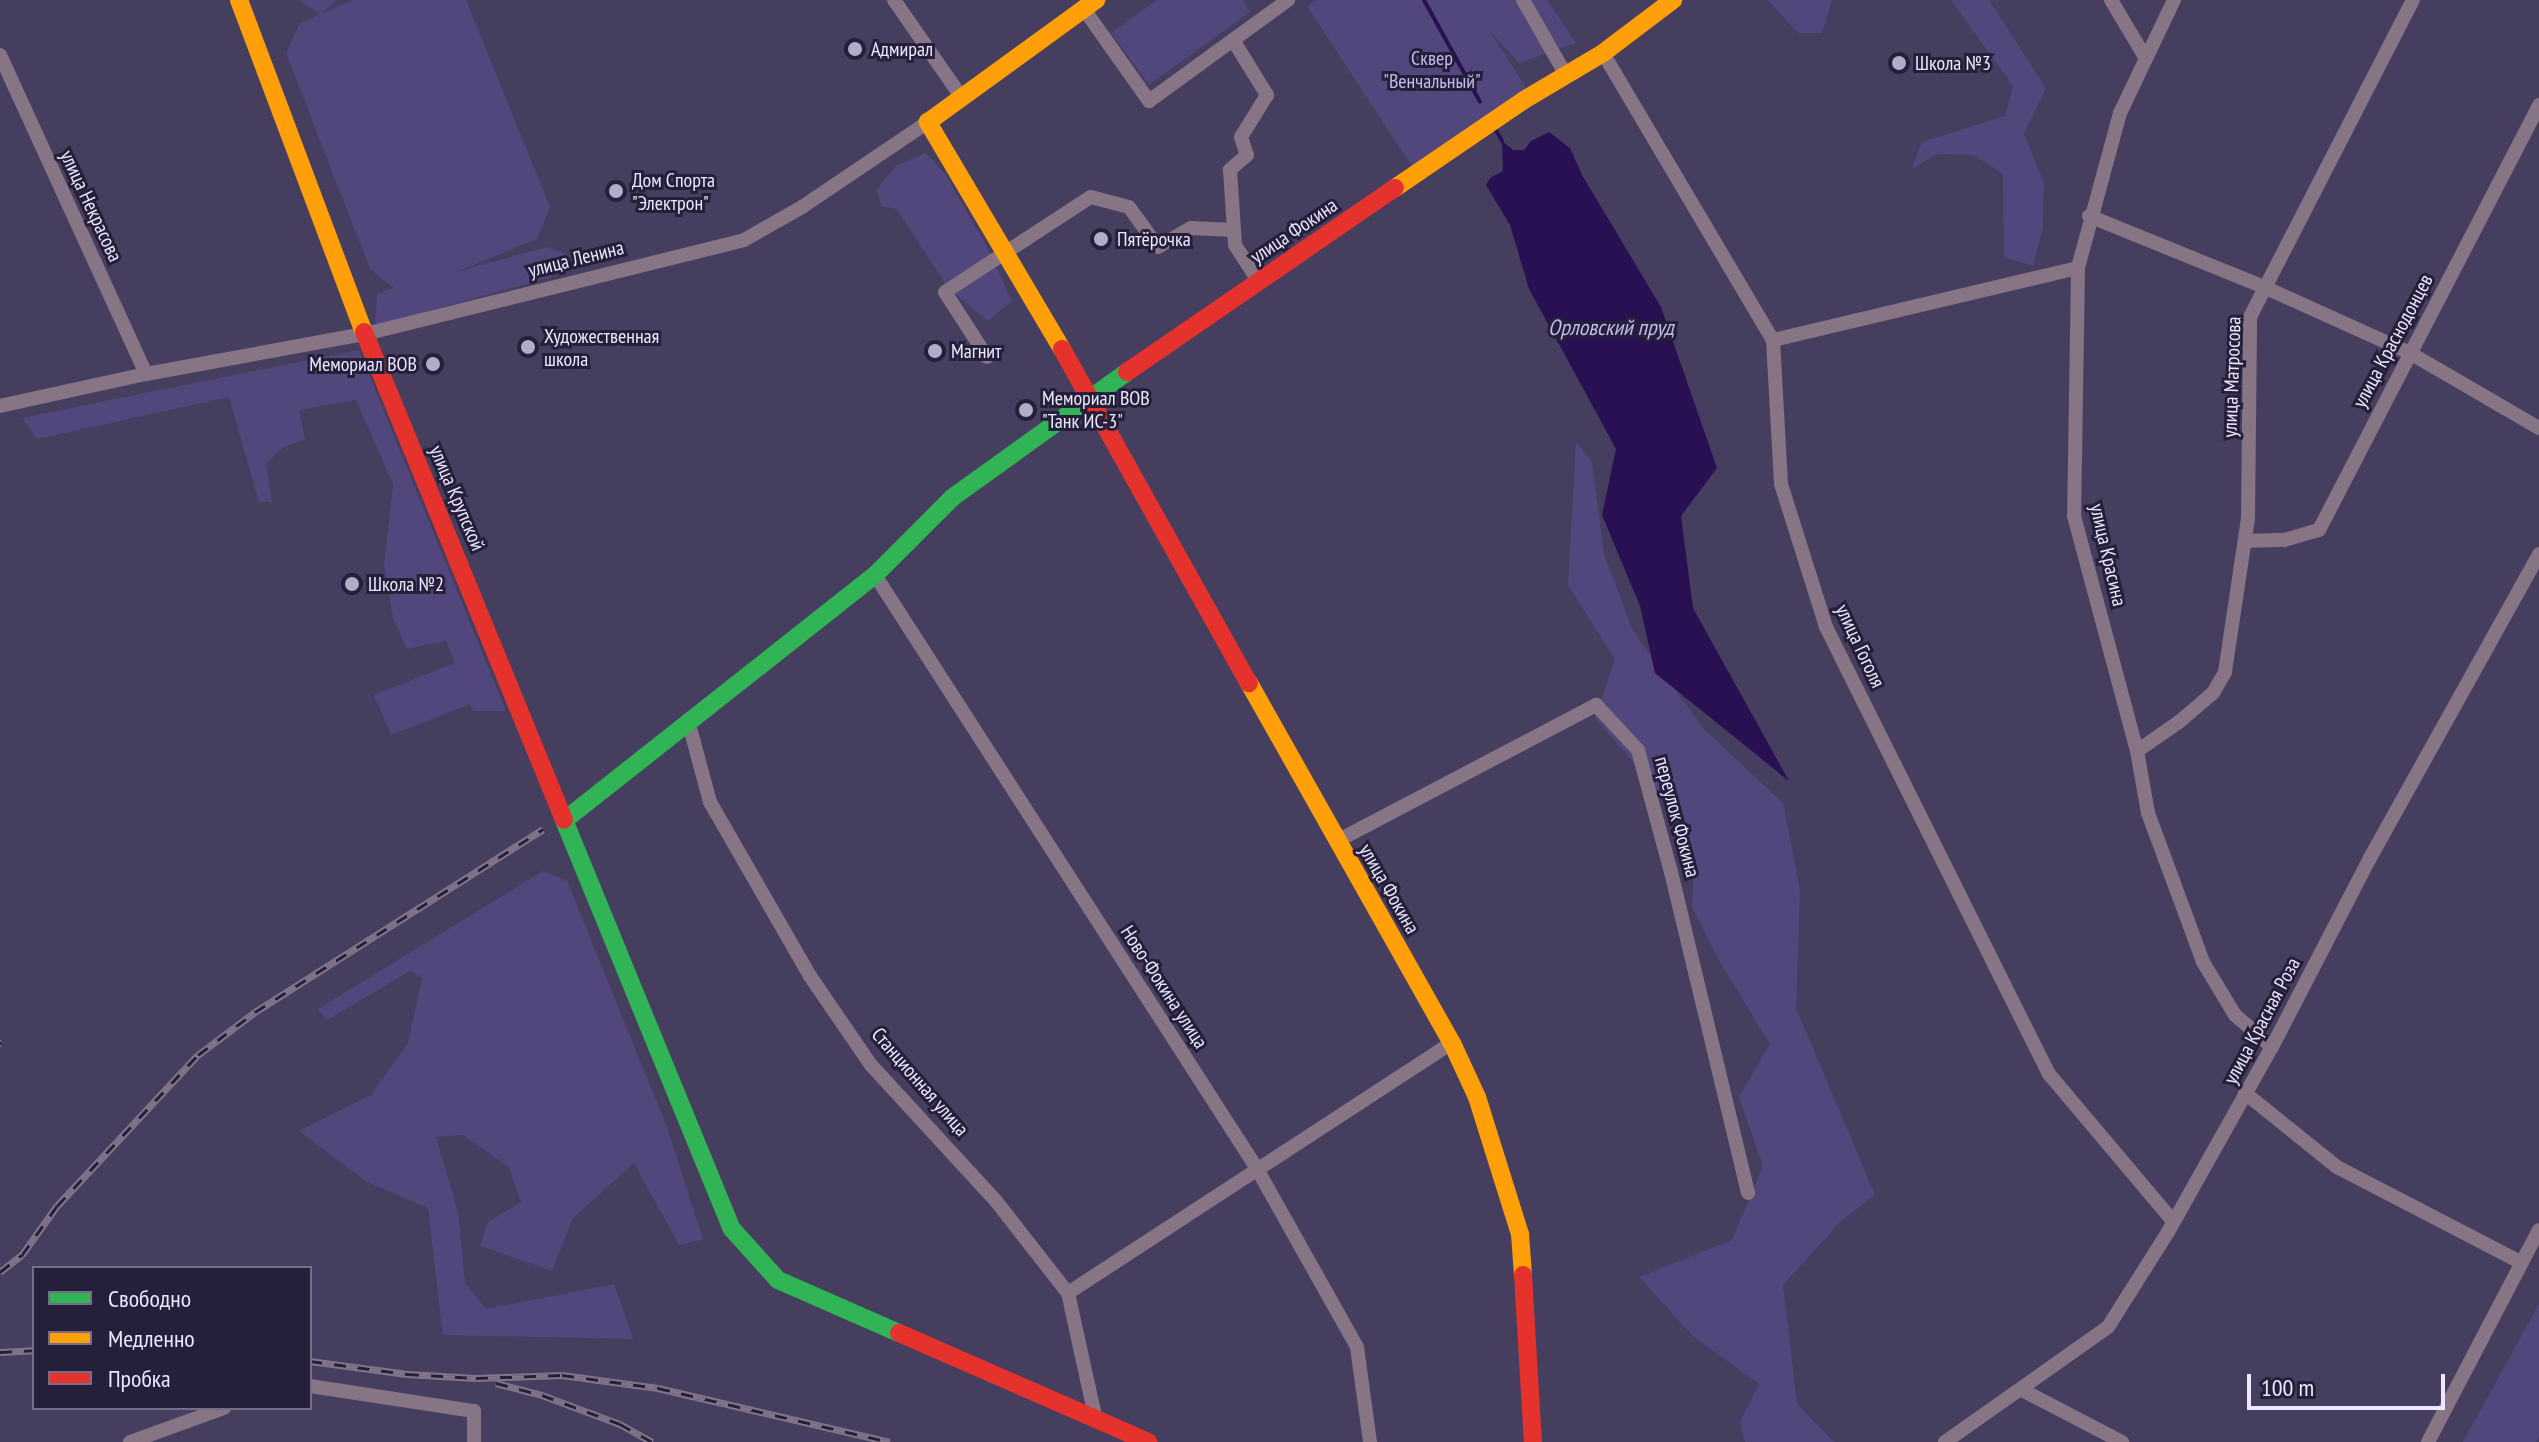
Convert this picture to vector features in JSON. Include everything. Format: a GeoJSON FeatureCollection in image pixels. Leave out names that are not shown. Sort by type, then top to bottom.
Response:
{"type":"FeatureCollection","features":[{"type":"Feature","properties":{"kind":"street","name":"улица Крупской"},"geometry":{"type":"LineString","coordinates":[[239,0],[365,334],[732,1229],[778,1280],[1096,1420]]}},
{"type":"Feature","properties":{"kind":"street"},"geometry":{"type":"LineString","coordinates":[[894,0],[962,98]]}},
{"type":"Feature","properties":{"kind":"street"},"geometry":{"type":"LineString","coordinates":[[1091,3],[1149,101],[1288,0]]}},
{"type":"Feature","properties":{"kind":"street"},"geometry":{"type":"LineString","coordinates":[[1523,0],[1566,75]]}},
{"type":"Feature","properties":{"kind":"street","name":"улица Фокина"},"geometry":{"type":"LineString","coordinates":[[1088,398],[1524,100],[1603,53],[1673,0]]}},
{"type":"Feature","properties":{"kind":"street"},"geometry":{"type":"LineString","coordinates":[[2111,0],[2145,57]]}},
{"type":"Feature","properties":{"kind":"street","name":"улица Красина"},"geometry":{"type":"LineString","coordinates":[[2174,0],[2120,113],[2089,216],[2078,268],[2074,516],[2137,751],[2148,813],[2203,962],[2235,1015],[2272,1047]]}},
{"type":"Feature","properties":{"kind":"street","name":"улица Матросова"},"geometry":{"type":"LineString","coordinates":[[2137,751],[2179,722],[2213,693],[2225,672],[2246,541],[2250,317],[2413,0]]}},
{"type":"Feature","properties":{"kind":"street","name":"улица Ленина"},"geometry":{"type":"LineString","coordinates":[[0,406],[146,374],[365,334],[744,240],[802,207],[928,122],[1091,3]]}},
{"type":"Feature","properties":{"kind":"street"},"geometry":{"type":"LineString","coordinates":[[1233,40],[1267,95],[1241,137],[1247,155],[1230,170],[1235,245],[1259,282]]}},
{"type":"Feature","properties":{"kind":"street","name":"улица Гоголя"},"geometry":{"type":"LineString","coordinates":[[1603,53],[1773,340],[1781,484],[1826,627],[2049,1074],[2172,1220]]}},
{"type":"Feature","properties":{"kind":"street","name":"улица Некрасова"},"geometry":{"type":"LineString","coordinates":[[0,55],[146,374]]}},
{"type":"Feature","properties":{"kind":"street","name":"улица Краснодонцев"},"geometry":{"type":"LineString","coordinates":[[2246,541],[2284,540],[2319,530],[2539,105]]}},
{"type":"Feature","properties":{"kind":"street","name":"улица Фокина"},"geometry":{"type":"LineString","coordinates":[[928,122],[1005,250],[1452,1043],[1477,1097],[1520,1234],[1533,1442]]}},
{"type":"Feature","properties":{"kind":"street"},"geometry":{"type":"LineString","coordinates":[[987,357],[945,292],[1005,250],[1091,197],[1129,207],[1158,247],[1191,228],[1234,230]]}},
{"type":"Feature","properties":{"kind":"street"},"geometry":{"type":"LineString","coordinates":[[2089,216],[2264,287],[2410,353],[2539,428]]}},
{"type":"Feature","properties":{"kind":"street"},"geometry":{"type":"LineString","coordinates":[[1773,340],[2078,268]]}},
{"type":"Feature","properties":{"kind":"street"},"geometry":{"type":"LineString","coordinates":[[566,819],[875,575],[953,497],[1088,398]]}},
{"type":"Feature","properties":{"kind":"street","name":"улица Красная Роза"},"geometry":{"type":"LineString","coordinates":[[1945,1442],[2108,1327],[2272,1047],[2370,858],[2539,554]]}},
{"type":"Feature","properties":{"kind":"street","name":"Ново-Фокина улица"},"geometry":{"type":"LineString","coordinates":[[875,575],[1256,1167],[1357,1347],[1370,1442]]}},
{"type":"Feature","properties":{"kind":"street","name":"переулок Фокина"},"geometry":{"type":"LineString","coordinates":[[1337,841],[1596,705],[1638,750],[1671,872],[1748,1193]]}},
{"type":"Feature","properties":{"kind":"street","name":"Станционная улица"},"geometry":{"type":"LineString","coordinates":[[689,724],[710,802],[810,976],[871,1065],[996,1201],[1068,1293],[1096,1420]]}},
{"type":"Feature","properties":{"kind":"street"},"geometry":{"type":"LineString","coordinates":[[1068,1293],[1256,1167],[1452,1043]]}},
{"type":"Feature","properties":{"kind":"street"},"geometry":{"type":"LineString","coordinates":[[2245,1093],[2337,1167],[2522,1263]]}},
{"type":"Feature","properties":{"kind":"street"},"geometry":{"type":"LineString","coordinates":[[2428,1442],[2539,1230]]}},
{"type":"Feature","properties":{"kind":"street"},"geometry":{"type":"LineString","coordinates":[[312,1386],[474,1411],[474,1442]]}},
{"type":"Feature","properties":{"kind":"street"},"geometry":{"type":"LineString","coordinates":[[2022,1390],[2122,1442]]}},
{"type":"Feature","properties":{"kind":"street"},"geometry":{"type":"LineString","coordinates":[[130,1442],[218,1410]]}},
{"type":"Feature","properties":{"kind":"street"},"geometry":{"type":"LineString","coordinates":[[1096,1420],[1148,1442]]}},
{"type":"Feature","properties":{"kind":"green space"},"geometry":{"type":"Polygon","coordinates":[[[299,0],[336,0],[321,14],[353,0],[466,0],[550,207],[537,239],[456,272],[547,247],[565,254],[551,277],[375,326],[377,294],[394,288],[370,269],[286,53],[300,23],[320,14],[299,0]]]}},
{"type":"Feature","properties":{"kind":"green space"},"geometry":{"type":"Polygon","coordinates":[[[1157,0],[1242,0],[1250,12],[1149,85],[1111,33],[1157,0]]]}},
{"type":"Feature","properties":{"kind":"green space","name":"Сквер \"Венчальный\""},"geometry":{"type":"Polygon","coordinates":[[[1316,0],[1547,0],[1576,43],[1519,63],[1489,30],[1529,92],[1413,168],[1307,6],[1316,0]]]}},
{"type":"Feature","properties":{"kind":"green space"},"geometry":{"type":"Polygon","coordinates":[[[1768,0],[1832,0],[1822,33],[1798,33],[1768,0]]]}},
{"type":"Feature","properties":{"kind":"green space"},"geometry":{"type":"Polygon","coordinates":[[[1951,0],[1989,0],[2046,88],[2024,134],[2044,183],[2043,228],[2033,266],[2004,257],[2003,174],[1974,155],[1936,154],[1912,169],[1922,142],[2005,116],[2013,86],[1951,0]]]}},
{"type":"Feature","properties":{"kind":"green space"},"geometry":{"type":"Polygon","coordinates":[[[926,153],[945,174],[986,245],[1012,301],[988,321],[948,288],[897,209],[882,206],[876,190],[897,165],[926,153]]]}},
{"type":"Feature","properties":{"kind":"green space"},"geometry":{"type":"Polygon","coordinates":[[[359,350],[506,711],[473,711],[470,704],[391,735],[374,695],[455,663],[446,641],[407,649],[393,618],[384,565],[393,484],[356,400],[299,410],[305,439],[284,447],[266,463],[272,502],[259,502],[229,397],[37,439],[22,418],[359,350]]]}},
{"type":"Feature","properties":{"kind":"green space"},"geometry":{"type":"Polygon","coordinates":[[[1576,441],[1592,463],[1604,554],[1633,631],[1703,728],[1783,803],[1800,890],[1796,1008],[1875,1195],[1841,1221],[1783,1285],[1797,1404],[1834,1442],[1745,1442],[1740,1422],[1759,1384],[1693,1336],[1639,1277],[1732,1240],[1763,1166],[1739,1097],[1770,1044],[1721,964],[1692,907],[1694,855],[1673,808],[1595,718],[1615,659],[1568,585],[1576,441]]]}},
{"type":"Feature","properties":{"kind":"green space"},"geometry":{"type":"Polygon","coordinates":[[[543,871],[567,881],[667,1127],[703,1240],[679,1245],[634,1163],[573,1218],[552,1271],[480,1246],[488,1222],[521,1202],[509,1167],[463,1135],[436,1137],[458,1212],[465,1283],[486,1309],[614,1284],[633,1339],[443,1335],[428,1208],[367,1182],[299,1131],[371,1095],[408,1043],[422,978],[410,971],[327,1020],[318,1009],[543,871]]]}},
{"type":"Feature","properties":{"kind":"green space"},"geometry":{"type":"Polygon","coordinates":[[[2539,1304],[2539,1436],[2536,1442],[2463,1442],[2539,1304]]]}},
{"type":"Feature","properties":{"kind":"water","name":"Орловский пруд"},"geometry":{"type":"Polygon","coordinates":[[[1549,132],[1570,148],[1582,175],[1661,307],[1717,468],[1681,516],[1693,608],[1789,781],[1655,673],[1640,606],[1602,515],[1616,449],[1529,289],[1510,225],[1486,185],[1490,178],[1503,171],[1502,141],[1513,150],[1524,150],[1531,141],[1549,132]]]}},
{"type":"Feature","properties":{"kind":"waterway"},"geometry":{"type":"LineString","coordinates":[[1424,0],[1480,102]]}},
{"type":"Feature","properties":{"kind":"waterway"},"geometry":{"type":"LineString","coordinates":[[1494,127],[1502,141]]}},
{"type":"Feature","properties":{"kind":"railway"},"geometry":{"type":"LineString","coordinates":[[0,1272],[22,1255],[57,1206],[198,1055],[255,1012],[543,829]]}},
{"type":"Feature","properties":{"kind":"railway"},"geometry":{"type":"LineString","coordinates":[[0,1352],[32,1350]]}},
{"type":"Feature","properties":{"kind":"railway"},"geometry":{"type":"LineString","coordinates":[[312,1361],[407,1374],[476,1378],[562,1375],[658,1388],[890,1442]]}},
{"type":"Feature","properties":{"kind":"railway"},"geometry":{"type":"LineString","coordinates":[[496,1383],[542,1395],[620,1424],[652,1442]]}},
{"type":"Feature","properties":{"kind":"traffic: fast"},"geometry":{"type":"LineString","coordinates":[[566,819],[875,575],[953,497],[1127,372]]}},
{"type":"Feature","properties":{"kind":"traffic: fast"},"geometry":{"type":"LineString","coordinates":[[564,820],[732,1229],[778,1280],[899,1333]]}},
{"type":"Feature","properties":{"kind":"traffic: slow"},"geometry":{"type":"LineString","coordinates":[[239,0],[364,332]]}},
{"type":"Feature","properties":{"kind":"traffic: slow"},"geometry":{"type":"LineString","coordinates":[[1062,349],[928,122],[1096,0]]}},
{"type":"Feature","properties":{"kind":"traffic: slow"},"geometry":{"type":"LineString","coordinates":[[1395,188],[1524,100],[1603,53],[1673,0]]}},
{"type":"Feature","properties":{"kind":"traffic: slow"},"geometry":{"type":"LineString","coordinates":[[1249,683],[1452,1043],[1477,1097],[1520,1234],[1523,1275]]}},
{"type":"Feature","properties":{"kind":"traffic: jam"},"geometry":{"type":"LineString","coordinates":[[1127,372],[1395,188]]}},
{"type":"Feature","properties":{"kind":"traffic: jam"},"geometry":{"type":"LineString","coordinates":[[364,332],[564,820]]}},
{"type":"Feature","properties":{"kind":"traffic: jam"},"geometry":{"type":"LineString","coordinates":[[1062,349],[1249,683]]}},
{"type":"Feature","properties":{"kind":"traffic: jam"},"geometry":{"type":"LineString","coordinates":[[1523,1275],[1533,1442]]}},
{"type":"Feature","properties":{"kind":"traffic: jam"},"geometry":{"type":"LineString","coordinates":[[899,1333],[1148,1442]]}},
{"type":"Feature","properties":{"kind":"place","name":"Адмирал"},"geometry":{"type":"Point","coordinates":[855,49]}},
{"type":"Feature","properties":{"kind":"place","name":"Школа №3"},"geometry":{"type":"Point","coordinates":[1899,63]}},
{"type":"Feature","properties":{"kind":"place","name":"Дом Спорта \"Электрон\""},"geometry":{"type":"Point","coordinates":[616,191]}},
{"type":"Feature","properties":{"kind":"place","name":"Пятёрочка"},"geometry":{"type":"Point","coordinates":[1101,239]}},
{"type":"Feature","properties":{"kind":"place","name":"Художественная школа"},"geometry":{"type":"Point","coordinates":[528,347]}},
{"type":"Feature","properties":{"kind":"place","name":"Магнит"},"geometry":{"type":"Point","coordinates":[935,351]}},
{"type":"Feature","properties":{"kind":"place","name":"Мемориал ВОВ"},"geometry":{"type":"Point","coordinates":[433,364]}},
{"type":"Feature","properties":{"kind":"place","name":"Мемориал ВОВ \"Танк ИС-3\""},"geometry":{"type":"Point","coordinates":[1026,410]}},
{"type":"Feature","properties":{"kind":"place","name":"Школа №2"},"geometry":{"type":"Point","coordinates":[352,584]}}]}
